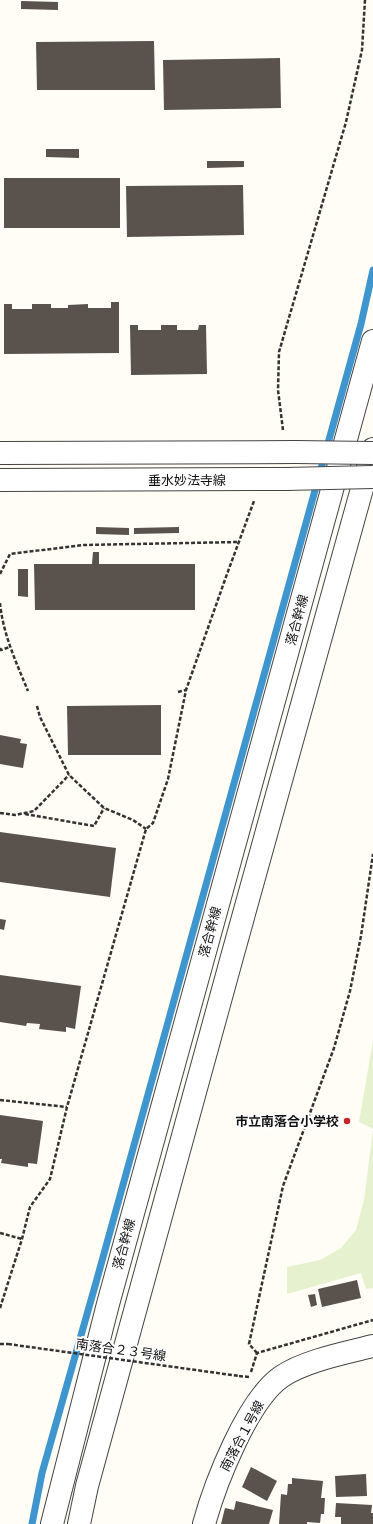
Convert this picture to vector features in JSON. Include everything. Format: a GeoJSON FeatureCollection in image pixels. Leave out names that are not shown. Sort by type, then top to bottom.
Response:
{"type":"FeatureCollection","features":[{"type":"Feature","properties":{"kind":"street","name":"落合幹線"},"geometry":{"type":"LineString","coordinates":[[52,1524],[108,1304],[373,341]]}},
{"type":"Feature","properties":{"kind":"street","name":"垂水妙法寺線"},"geometry":{"type":"LineString","coordinates":[[0,453],[290,444],[373,453]]}},
{"type":"Feature","properties":{"kind":"street"},"geometry":{"type":"LineString","coordinates":[[79,1524],[87,1486],[229,965],[373,449]]}},
{"type":"Feature","properties":{"kind":"street","name":"垂水妙法寺線"},"geometry":{"type":"LineString","coordinates":[[0,480],[286,479],[373,477]]}},
{"type":"Feature","properties":{"kind":"street","name":"南落合１号線"},"geometry":{"type":"LineString","coordinates":[[204,1524],[225,1465],[259,1399],[281,1377],[302,1366],[373,1346]]}},
{"type":"Feature","properties":{"kind":"path"},"geometry":{"type":"LineString","coordinates":[[290,444],[278,390],[279,352],[346,122],[362,50],[365,0]]}},
{"type":"Feature","properties":{"kind":"path"},"geometry":{"type":"LineString","coordinates":[[0,1308],[22,1239],[30,1207],[50,1179],[67,1107],[146,829],[153,823],[168,779],[186,690],[255,499]]}},
{"type":"Feature","properties":{"kind":"path"},"geometry":{"type":"LineString","coordinates":[[0,574],[10,554],[83,545],[239,542]]}},
{"type":"Feature","properties":{"kind":"path"},"geometry":{"type":"LineString","coordinates":[[0,603],[2,619],[10,648],[28,690]]}},
{"type":"Feature","properties":{"kind":"path"},"geometry":{"type":"LineString","coordinates":[[0,648],[1,650],[10,648]]}},
{"type":"Feature","properties":{"kind":"path"},"geometry":{"type":"LineString","coordinates":[[178,692],[186,690]]}},
{"type":"Feature","properties":{"kind":"path"},"geometry":{"type":"LineString","coordinates":[[37,706],[40,717],[69,775],[104,808],[133,820],[146,829]]}},
{"type":"Feature","properties":{"kind":"path"},"geometry":{"type":"LineString","coordinates":[[0,813],[15,815],[34,811],[69,775]]}},
{"type":"Feature","properties":{"kind":"path"},"geometry":{"type":"LineString","coordinates":[[25,814],[94,826],[104,808]]}},
{"type":"Feature","properties":{"kind":"path"},"geometry":{"type":"LineString","coordinates":[[257,1353],[249,1344],[283,1186],[334,1048],[350,991],[361,936],[373,854]]}},
{"type":"Feature","properties":{"kind":"path"},"geometry":{"type":"LineString","coordinates":[[0,1100],[67,1107]]}},
{"type":"Feature","properties":{"kind":"path"},"geometry":{"type":"LineString","coordinates":[[0,1233],[22,1239]]}},
{"type":"Feature","properties":{"kind":"path","name":"南落合２３号線"},"geometry":{"type":"LineString","coordinates":[[0,1344],[239,1376]]}},
{"type":"Feature","properties":{"kind":"green space"},"geometry":{"type":"Polygon","coordinates":[[[373,1040],[373,1129],[359,1122],[373,1040]]]}},
{"type":"Feature","properties":{"kind":"green space"},"geometry":{"type":"Polygon","coordinates":[[[373,1129],[373,1288],[366,1289],[361,1273],[287,1294],[287,1267],[320,1260],[341,1248],[356,1230],[364,1200],[373,1129]]]}},
{"type":"Feature","properties":{"kind":"building"},"geometry":{"type":"Polygon","coordinates":[[[21,1],[58,2],[58,10],[21,9],[21,1]]]}},
{"type":"Feature","properties":{"kind":"building"},"geometry":{"type":"Polygon","coordinates":[[[154,41],[155,90],[37,90],[36,42],[154,41]]]}},
{"type":"Feature","properties":{"kind":"building"},"geometry":{"type":"Polygon","coordinates":[[[280,58],[281,108],[164,110],[163,60],[280,58]]]}},
{"type":"Feature","properties":{"kind":"building"},"geometry":{"type":"Polygon","coordinates":[[[46,149],[79,149],[79,158],[46,157],[46,149]]]}},
{"type":"Feature","properties":{"kind":"building"},"geometry":{"type":"Polygon","coordinates":[[[207,161],[244,161],[244,167],[207,168],[207,161]]]}},
{"type":"Feature","properties":{"kind":"building"},"geometry":{"type":"Polygon","coordinates":[[[4,178],[120,178],[120,228],[4,228],[4,178]]]}},
{"type":"Feature","properties":{"kind":"building"},"geometry":{"type":"Polygon","coordinates":[[[243,185],[244,235],[127,237],[126,186],[243,185]]]}},
{"type":"Feature","properties":{"kind":"building"},"geometry":{"type":"Polygon","coordinates":[[[111,302],[119,302],[119,353],[4,354],[4,304],[12,304],[12,309],[32,309],[32,304],[51,304],[51,308],[68,308],[68,305],[88,304],[88,308],[111,308],[111,302]]]}},
{"type":"Feature","properties":{"kind":"building"},"geometry":{"type":"Polygon","coordinates":[[[130,325],[138,325],[138,330],[161,330],[161,325],[177,325],[177,330],[198,330],[199,325],[206,325],[207,374],[131,375],[130,325]]]}},
{"type":"Feature","properties":{"kind":"building"},"geometry":{"type":"Polygon","coordinates":[[[96,527],[129,528],[129,535],[96,534],[96,527]]]}},
{"type":"Feature","properties":{"kind":"building"},"geometry":{"type":"Polygon","coordinates":[[[179,527],[179,533],[134,534],[134,528],[179,527]]]}},
{"type":"Feature","properties":{"kind":"building"},"geometry":{"type":"Polygon","coordinates":[[[93,552],[99,552],[99,564],[195,564],[195,610],[35,610],[34,564],[92,564],[93,552]]]}},
{"type":"Feature","properties":{"kind":"building"},"geometry":{"type":"Polygon","coordinates":[[[18,569],[28,569],[28,597],[18,596],[18,569]]]}},
{"type":"Feature","properties":{"kind":"building"},"geometry":{"type":"Polygon","coordinates":[[[161,705],[161,755],[68,755],[67,706],[161,705]]]}},
{"type":"Feature","properties":{"kind":"building"},"geometry":{"type":"Polygon","coordinates":[[[0,735],[21,739],[20,743],[27,744],[23,768],[0,764],[0,735]]]}},
{"type":"Feature","properties":{"kind":"building"},"geometry":{"type":"Polygon","coordinates":[[[0,832],[116,848],[110,897],[0,882],[0,832]]]}},
{"type":"Feature","properties":{"kind":"building"},"geometry":{"type":"Polygon","coordinates":[[[0,919],[6,920],[4,930],[0,929],[0,919]]]}},
{"type":"Feature","properties":{"kind":"building"},"geometry":{"type":"Polygon","coordinates":[[[0,975],[81,986],[75,1029],[66,1027],[66,1032],[39,1029],[40,1024],[27,1023],[26,1026],[0,1022],[0,975]]]}},
{"type":"Feature","properties":{"kind":"building"},"geometry":{"type":"Polygon","coordinates":[[[0,1115],[43,1121],[37,1164],[28,1163],[28,1167],[1,1163],[0,1115]]]}},
{"type":"Feature","properties":{"kind":"building"},"geometry":{"type":"Polygon","coordinates":[[[357,1280],[361,1298],[322,1307],[318,1289],[357,1280]]]}},
{"type":"Feature","properties":{"kind":"building"},"geometry":{"type":"Polygon","coordinates":[[[315,1294],[317,1305],[311,1307],[308,1295],[315,1294]]]}},
{"type":"Feature","properties":{"kind":"building"},"geometry":{"type":"Polygon","coordinates":[[[251,1467],[277,1481],[267,1501],[242,1487],[251,1467]]]}},
{"type":"Feature","properties":{"kind":"building"},"geometry":{"type":"Polygon","coordinates":[[[366,1474],[367,1496],[336,1497],[335,1476],[366,1474]]]}},
{"type":"Feature","properties":{"kind":"building"},"geometry":{"type":"Polygon","coordinates":[[[292,1478],[323,1481],[321,1498],[325,1498],[324,1514],[321,1514],[320,1523],[307,1522],[307,1524],[279,1524],[281,1494],[287,1495],[288,1484],[292,1484],[292,1478]]]}},
{"type":"Feature","properties":{"kind":"building"},"geometry":{"type":"Polygon","coordinates":[[[236,1501],[273,1510],[269,1524],[221,1524],[225,1508],[234,1510],[236,1501]]]}},
{"type":"Feature","properties":{"kind":"building"},"geometry":{"type":"Polygon","coordinates":[[[336,1503],[372,1505],[371,1513],[373,1513],[373,1524],[341,1524],[341,1517],[335,1517],[336,1503]]]}},
{"type":"Feature","properties":{"kind":"waterway"},"geometry":{"type":"LineString","coordinates":[[32,1524],[42,1473],[361,324],[373,270]]}},
{"type":"Feature","properties":{"kind":"place","name":"市立南落合小学校"},"geometry":{"type":"Point","coordinates":[347,1121]}}]}
